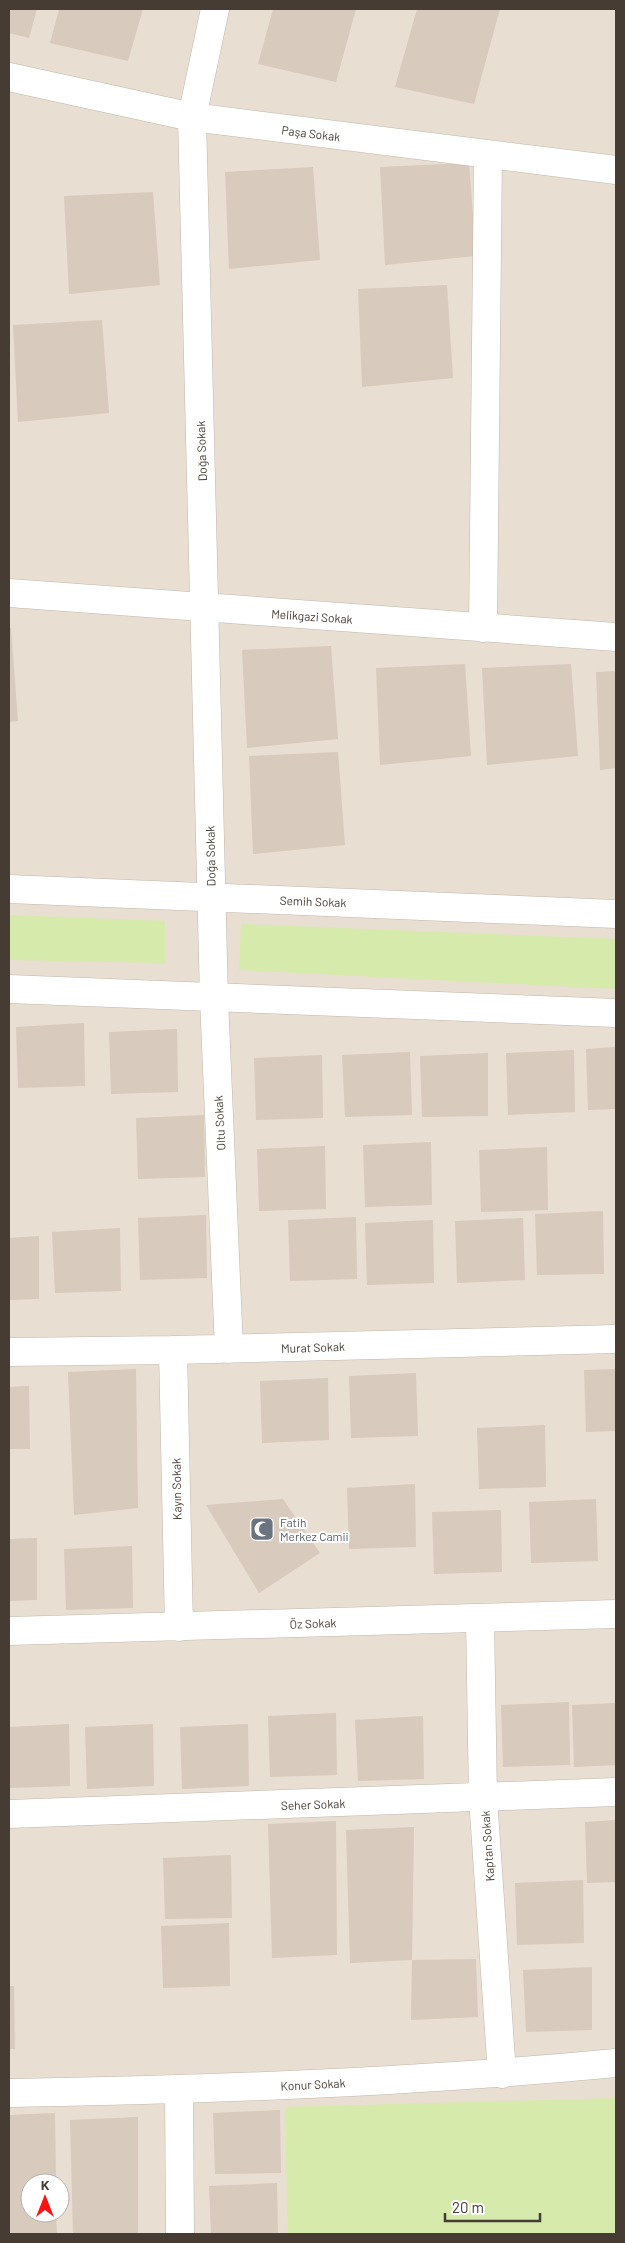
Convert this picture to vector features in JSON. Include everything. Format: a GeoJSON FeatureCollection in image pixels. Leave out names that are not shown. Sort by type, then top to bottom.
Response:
{"type":"FeatureCollection","features":[{"type":"Feature","properties":{"kind":"street","name":"Doğa Sokak"},"geometry":{"type":"LineString","coordinates":[[211,896],[192,117],[215,9]]}},
{"type":"Feature","properties":{"kind":"street","name":"Paşa Sokak"},"geometry":{"type":"LineString","coordinates":[[9,77],[192,117],[616,170]]}},
{"type":"Feature","properties":{"kind":"street"},"geometry":{"type":"LineString","coordinates":[[483,628],[488,155]]}},
{"type":"Feature","properties":{"kind":"street","name":"Melikgazi Sokak"},"geometry":{"type":"LineString","coordinates":[[9,593],[616,637]]}},
{"type":"Feature","properties":{"kind":"street","name":"Semih Sokak"},"geometry":{"type":"LineString","coordinates":[[9,889],[616,914]]}},
{"type":"Feature","properties":{"kind":"street","name":"Oltu Sokak"},"geometry":{"type":"LineString","coordinates":[[211,896],[230,1349]]}},
{"type":"Feature","properties":{"kind":"street"},"geometry":{"type":"LineString","coordinates":[[9,989],[616,1013]]}},
{"type":"Feature","properties":{"kind":"street","name":"Murat Sokak"},"geometry":{"type":"LineString","coordinates":[[9,1352],[230,1349],[616,1338]]}},
{"type":"Feature","properties":{"kind":"street","name":"Kayın Sokak"},"geometry":{"type":"LineString","coordinates":[[173,1350],[179,1627]]}},
{"type":"Feature","properties":{"kind":"street","name":"Öz Sokak"},"geometry":{"type":"LineString","coordinates":[[9,1632],[616,1614]]}},
{"type":"Feature","properties":{"kind":"street","name":"Kaptan Sokak"},"geometry":{"type":"LineString","coordinates":[[480,1619],[483,1798],[502,2074]]}},
{"type":"Feature","properties":{"kind":"street","name":"Seher Sokak"},"geometry":{"type":"LineString","coordinates":[[9,1814],[616,1792]]}},
{"type":"Feature","properties":{"kind":"street","name":"Konur Sokak"},"geometry":{"type":"LineString","coordinates":[[9,2093],[179,2090],[502,2074],[616,2063]]}},
{"type":"Feature","properties":{"kind":"street"},"geometry":{"type":"LineString","coordinates":[[179,2090],[180,2234]]}},
{"type":"Feature","properties":{"kind":"shaded area"},"geometry":{"type":"Polygon","coordinates":[[[9,9],[616,9],[616,2234],[9,2234],[9,9]]]}},
{"type":"Feature","properties":{"kind":"green space"},"geometry":{"type":"Polygon","coordinates":[[[9,915],[165,921],[165,963],[9,960],[9,915]]]}},
{"type":"Feature","properties":{"kind":"green space"},"geometry":{"type":"Polygon","coordinates":[[[241,924],[616,939],[616,989],[239,970],[241,924]]]}},
{"type":"Feature","properties":{"kind":"green space"},"geometry":{"type":"Polygon","coordinates":[[[616,2098],[616,2234],[288,2234],[285,2107],[616,2098]]]}},
{"type":"Feature","properties":{"kind":"building"},"geometry":{"type":"Polygon","coordinates":[[[9,9],[37,9],[29,38],[9,33],[9,9]]]}},
{"type":"Feature","properties":{"kind":"building"},"geometry":{"type":"Polygon","coordinates":[[[59,9],[143,9],[128,61],[50,43],[59,9]]]}},
{"type":"Feature","properties":{"kind":"building"},"geometry":{"type":"Polygon","coordinates":[[[273,9],[356,9],[336,82],[258,64],[273,9]]]}},
{"type":"Feature","properties":{"kind":"building"},"geometry":{"type":"Polygon","coordinates":[[[417,9],[500,9],[474,104],[395,87],[417,9]]]}},
{"type":"Feature","properties":{"kind":"building"},"geometry":{"type":"Polygon","coordinates":[[[469,163],[476,256],[385,265],[380,167],[469,163]]]}},
{"type":"Feature","properties":{"kind":"building"},"geometry":{"type":"Polygon","coordinates":[[[313,167],[320,260],[229,269],[225,172],[313,167]]]}},
{"type":"Feature","properties":{"kind":"building"},"geometry":{"type":"Polygon","coordinates":[[[153,192],[160,285],[69,294],[64,196],[153,192]]]}},
{"type":"Feature","properties":{"kind":"building"},"geometry":{"type":"Polygon","coordinates":[[[447,285],[453,378],[362,387],[358,289],[447,285]]]}},
{"type":"Feature","properties":{"kind":"building"},"geometry":{"type":"Polygon","coordinates":[[[102,320],[109,413],[18,422],[13,325],[102,320]]]}},
{"type":"Feature","properties":{"kind":"building"},"geometry":{"type":"Polygon","coordinates":[[[9,628],[11,628],[18,721],[9,722],[9,628]]]}},
{"type":"Feature","properties":{"kind":"building"},"geometry":{"type":"Polygon","coordinates":[[[331,646],[338,739],[247,748],[242,650],[331,646]]]}},
{"type":"Feature","properties":{"kind":"building"},"geometry":{"type":"Polygon","coordinates":[[[465,664],[471,756],[380,765],[376,668],[465,664]]]}},
{"type":"Feature","properties":{"kind":"building"},"geometry":{"type":"Polygon","coordinates":[[[571,664],[578,756],[487,765],[482,668],[571,664]]]}},
{"type":"Feature","properties":{"kind":"building"},"geometry":{"type":"Polygon","coordinates":[[[616,671],[616,768],[600,770],[596,672],[616,671]]]}},
{"type":"Feature","properties":{"kind":"building"},"geometry":{"type":"Polygon","coordinates":[[[338,752],[345,845],[253,854],[249,756],[338,752]]]}},
{"type":"Feature","properties":{"kind":"building"},"geometry":{"type":"Polygon","coordinates":[[[84,1023],[85,1086],[18,1088],[16,1027],[84,1023]]]}},
{"type":"Feature","properties":{"kind":"building"},"geometry":{"type":"Polygon","coordinates":[[[177,1029],[178,1092],[111,1094],[109,1032],[177,1029]]]}},
{"type":"Feature","properties":{"kind":"building"},"geometry":{"type":"Polygon","coordinates":[[[616,1047],[616,1109],[588,1110],[586,1049],[616,1047]]]}},
{"type":"Feature","properties":{"kind":"building"},"geometry":{"type":"Polygon","coordinates":[[[574,1050],[575,1112],[508,1115],[506,1053],[574,1050]]]}},
{"type":"Feature","properties":{"kind":"building"},"geometry":{"type":"Polygon","coordinates":[[[410,1052],[412,1115],[345,1117],[342,1055],[410,1052]]]}},
{"type":"Feature","properties":{"kind":"building"},"geometry":{"type":"Polygon","coordinates":[[[488,1053],[488,1116],[422,1117],[420,1056],[488,1053]]]}},
{"type":"Feature","properties":{"kind":"building"},"geometry":{"type":"Polygon","coordinates":[[[322,1055],[323,1118],[256,1120],[254,1058],[322,1055]]]}},
{"type":"Feature","properties":{"kind":"building"},"geometry":{"type":"Polygon","coordinates":[[[204,1115],[205,1177],[138,1179],[136,1118],[204,1115]]]}},
{"type":"Feature","properties":{"kind":"building"},"geometry":{"type":"Polygon","coordinates":[[[431,1142],[432,1205],[365,1207],[363,1145],[431,1142]]]}},
{"type":"Feature","properties":{"kind":"building"},"geometry":{"type":"Polygon","coordinates":[[[325,1146],[326,1209],[259,1211],[257,1149],[325,1146]]]}},
{"type":"Feature","properties":{"kind":"building"},"geometry":{"type":"Polygon","coordinates":[[[547,1147],[548,1210],[481,1212],[479,1150],[547,1147]]]}},
{"type":"Feature","properties":{"kind":"building"},"geometry":{"type":"Polygon","coordinates":[[[603,1211],[604,1274],[537,1275],[535,1214],[603,1211]]]}},
{"type":"Feature","properties":{"kind":"building"},"geometry":{"type":"Polygon","coordinates":[[[206,1215],[207,1278],[140,1280],[138,1218],[206,1215]]]}},
{"type":"Feature","properties":{"kind":"building"},"geometry":{"type":"Polygon","coordinates":[[[356,1217],[357,1279],[290,1281],[288,1220],[356,1217]]]}},
{"type":"Feature","properties":{"kind":"building"},"geometry":{"type":"Polygon","coordinates":[[[523,1218],[525,1280],[457,1283],[455,1221],[523,1218]]]}},
{"type":"Feature","properties":{"kind":"building"},"geometry":{"type":"Polygon","coordinates":[[[433,1220],[434,1283],[367,1285],[365,1223],[433,1220]]]}},
{"type":"Feature","properties":{"kind":"building"},"geometry":{"type":"Polygon","coordinates":[[[120,1228],[121,1291],[55,1293],[52,1232],[120,1228]]]}},
{"type":"Feature","properties":{"kind":"building"},"geometry":{"type":"Polygon","coordinates":[[[39,1236],[39,1299],[9,1300],[9,1238],[39,1236]]]}},
{"type":"Feature","properties":{"kind":"building"},"geometry":{"type":"Polygon","coordinates":[[[136,1369],[138,1508],[74,1515],[68,1372],[136,1369]]]}},
{"type":"Feature","properties":{"kind":"building"},"geometry":{"type":"Polygon","coordinates":[[[616,1369],[616,1431],[586,1432],[584,1370],[616,1369]]]}},
{"type":"Feature","properties":{"kind":"building"},"geometry":{"type":"Polygon","coordinates":[[[416,1373],[418,1436],[351,1438],[349,1376],[416,1373]]]}},
{"type":"Feature","properties":{"kind":"building"},"geometry":{"type":"Polygon","coordinates":[[[328,1378],[329,1440],[262,1443],[260,1381],[328,1378]]]}},
{"type":"Feature","properties":{"kind":"building"},"geometry":{"type":"Polygon","coordinates":[[[29,1386],[30,1449],[9,1449],[9,1387],[29,1386]]]}},
{"type":"Feature","properties":{"kind":"building"},"geometry":{"type":"Polygon","coordinates":[[[545,1425],[546,1487],[479,1489],[477,1428],[545,1425]]]}},
{"type":"Feature","properties":{"kind":"building"},"geometry":{"type":"Polygon","coordinates":[[[415,1484],[416,1547],[349,1549],[347,1488],[415,1484]]]}},
{"type":"Feature","properties":{"kind":"building","name":"Fatih Merkez Camii"},"geometry":{"type":"Polygon","coordinates":[[[283,1499],[320,1553],[259,1593],[206,1505],[283,1499]]]}},
{"type":"Feature","properties":{"kind":"building"},"geometry":{"type":"Polygon","coordinates":[[[596,1499],[598,1561],[531,1563],[529,1502],[596,1499]]]}},
{"type":"Feature","properties":{"kind":"building"},"geometry":{"type":"Polygon","coordinates":[[[501,1510],[502,1572],[434,1574],[432,1512],[501,1510]]]}},
{"type":"Feature","properties":{"kind":"building"},"geometry":{"type":"Polygon","coordinates":[[[37,1538],[37,1600],[9,1601],[9,1539],[37,1538]]]}},
{"type":"Feature","properties":{"kind":"building"},"geometry":{"type":"Polygon","coordinates":[[[132,1546],[133,1608],[66,1610],[64,1549],[132,1546]]]}},
{"type":"Feature","properties":{"kind":"building"},"geometry":{"type":"Polygon","coordinates":[[[569,1702],[570,1765],[503,1767],[501,1705],[569,1702]]]}},
{"type":"Feature","properties":{"kind":"building"},"geometry":{"type":"Polygon","coordinates":[[[616,1703],[616,1765],[574,1767],[572,1705],[616,1703]]]}},
{"type":"Feature","properties":{"kind":"building"},"geometry":{"type":"Polygon","coordinates":[[[336,1713],[337,1775],[270,1777],[268,1716],[336,1713]]]}},
{"type":"Feature","properties":{"kind":"building"},"geometry":{"type":"Polygon","coordinates":[[[423,1716],[424,1779],[358,1781],[355,1720],[423,1716]]]}},
{"type":"Feature","properties":{"kind":"building"},"geometry":{"type":"Polygon","coordinates":[[[69,1724],[70,1786],[9,1788],[9,1727],[69,1724]]]}},
{"type":"Feature","properties":{"kind":"building"},"geometry":{"type":"Polygon","coordinates":[[[153,1724],[154,1786],[87,1789],[85,1727],[153,1724]]]}},
{"type":"Feature","properties":{"kind":"building"},"geometry":{"type":"Polygon","coordinates":[[[248,1724],[249,1786],[182,1789],[180,1727],[248,1724]]]}},
{"type":"Feature","properties":{"kind":"building"},"geometry":{"type":"Polygon","coordinates":[[[616,1820],[616,1882],[587,1883],[585,1822],[616,1820]]]}},
{"type":"Feature","properties":{"kind":"building"},"geometry":{"type":"Polygon","coordinates":[[[336,1821],[337,1955],[272,1958],[268,1824],[336,1821]]]}},
{"type":"Feature","properties":{"kind":"building"},"geometry":{"type":"Polygon","coordinates":[[[414,1827],[412,1960],[350,1963],[346,1830],[414,1827]]]}},
{"type":"Feature","properties":{"kind":"building"},"geometry":{"type":"Polygon","coordinates":[[[231,1855],[232,1918],[165,1919],[163,1858],[231,1855]]]}},
{"type":"Feature","properties":{"kind":"building"},"geometry":{"type":"Polygon","coordinates":[[[583,1880],[584,1943],[517,1945],[515,1883],[583,1880]]]}},
{"type":"Feature","properties":{"kind":"building"},"geometry":{"type":"Polygon","coordinates":[[[229,1923],[230,1986],[163,1988],[161,1926],[229,1923]]]}},
{"type":"Feature","properties":{"kind":"building"},"geometry":{"type":"Polygon","coordinates":[[[476,1959],[478,2017],[411,2020],[412,1960],[476,1959]]]}},
{"type":"Feature","properties":{"kind":"building"},"geometry":{"type":"Polygon","coordinates":[[[592,1967],[592,2030],[526,2032],[523,1970],[592,1967]]]}},
{"type":"Feature","properties":{"kind":"building"},"geometry":{"type":"Polygon","coordinates":[[[9,1986],[14,1986],[15,2049],[9,2049],[9,1986]]]}},
{"type":"Feature","properties":{"kind":"building"},"geometry":{"type":"Polygon","coordinates":[[[280,2110],[281,2173],[215,2174],[213,2113],[280,2110]]]}},
{"type":"Feature","properties":{"kind":"building"},"geometry":{"type":"Polygon","coordinates":[[[55,2113],[56,2173],[20,2173],[20,2223],[56,2223],[57,2234],[9,2234],[9,2115],[55,2113]]]}},
{"type":"Feature","properties":{"kind":"building"},"geometry":{"type":"Polygon","coordinates":[[[138,2117],[138,2234],[73,2234],[70,2120],[138,2117]]]}},
{"type":"Feature","properties":{"kind":"building"},"geometry":{"type":"Polygon","coordinates":[[[277,2183],[278,2234],[211,2234],[209,2186],[277,2183]]]}},
{"type":"Feature","properties":{"kind":"place","name":"Fatih Merkez Camii"},"geometry":{"type":"Point","coordinates":[262,1529]}}]}
